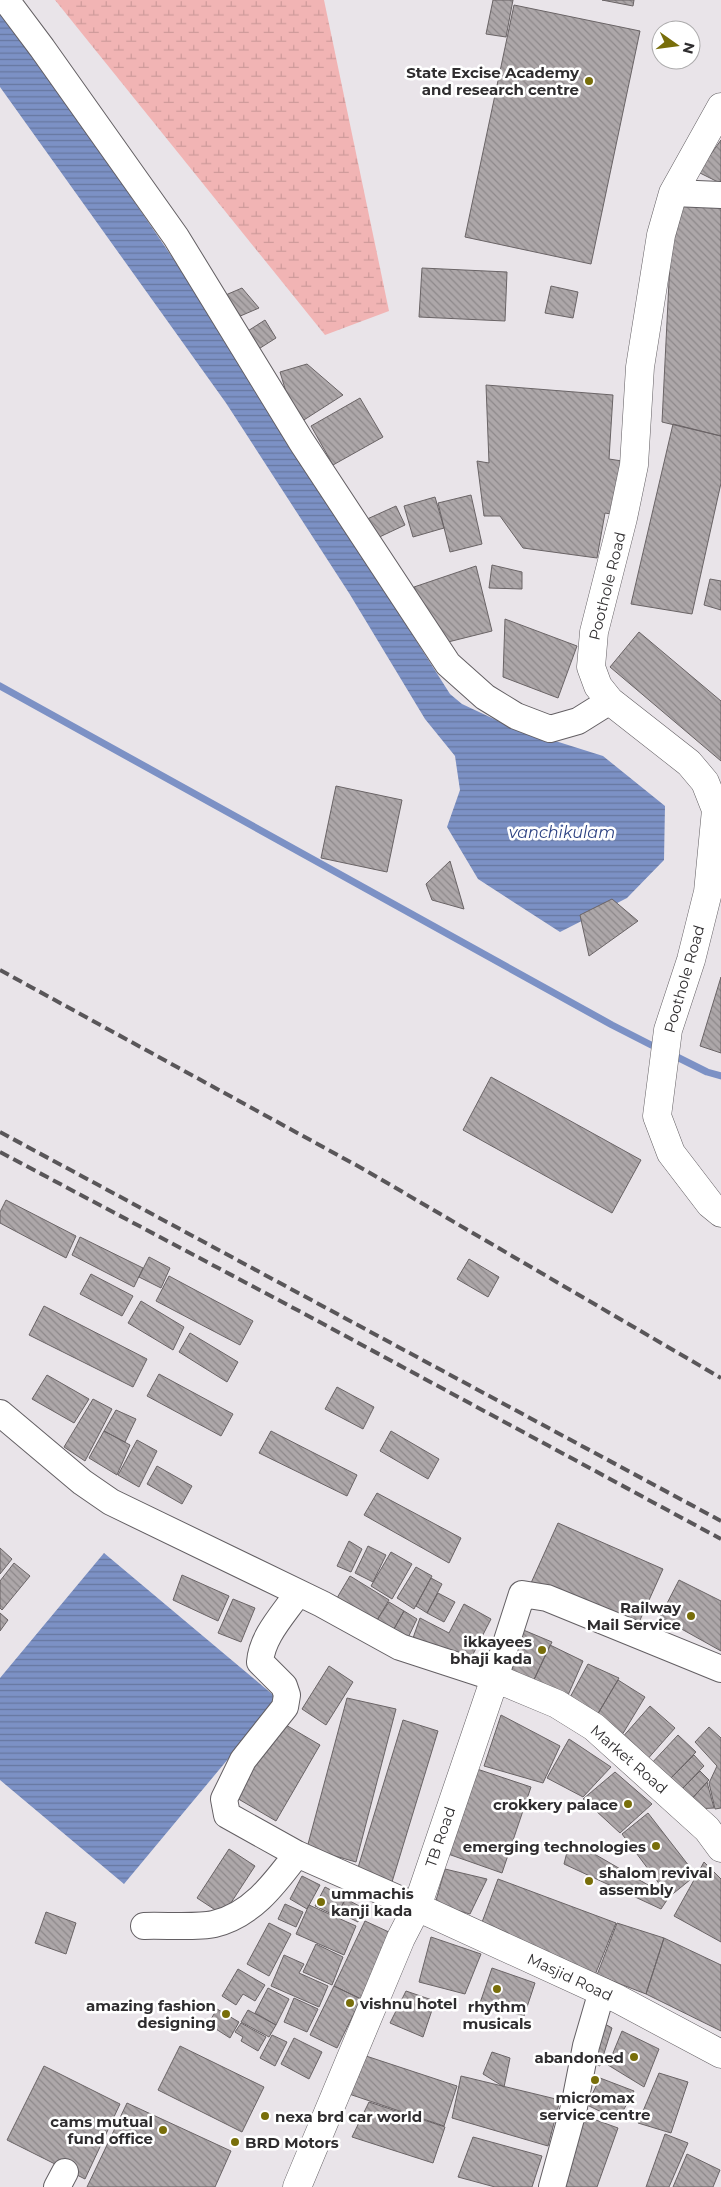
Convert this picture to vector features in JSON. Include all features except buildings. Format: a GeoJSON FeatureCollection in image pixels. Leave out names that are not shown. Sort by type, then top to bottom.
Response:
{"type":"FeatureCollection","features":[{"type":"Feature","properties":{"kind":"street"},"geometry":{"type":"LineString","coordinates":[[6,0],[176,238],[301,441],[448,664],[485,696],[516,716],[550,728],[578,721],[610,701]]}},
{"type":"Feature","properties":{"kind":"street","name":"Poothole Road"},"geometry":{"type":"LineString","coordinates":[[721,107],[672,192],[661,235],[640,367],[634,465],[623,518],[594,632],[591,667],[598,686],[610,701],[689,763],[705,782],[716,810],[708,892],[691,960],[668,1030],[657,1116],[670,1154],[710,1204],[721,1213]]}},
{"type":"Feature","properties":{"kind":"street"},"geometry":{"type":"LineString","coordinates":[[672,192],[721,195]]}},
{"type":"Feature","properties":{"kind":"street"},"geometry":{"type":"LineString","coordinates":[[0,1413],[82,1482],[111,1502],[298,1592],[400,1647],[495,1678],[522,1594],[547,1598],[721,1669]]}},
{"type":"Feature","properties":{"kind":"street"},"geometry":{"type":"LineString","coordinates":[[298,1592],[266,1639],[261,1650],[260,1662],[284,1686],[287,1695],[285,1707],[243,1760],[224,1799],[227,1816],[298,1854],[416,1907]]}},
{"type":"Feature","properties":{"kind":"street","name":"Market Road"},"geometry":{"type":"LineString","coordinates":[[495,1678],[557,1704],[594,1727],[716,1834]]}},
{"type":"Feature","properties":{"kind":"street","name":"TB Road"},"geometry":{"type":"LineString","coordinates":[[297,2187],[401,1938],[416,1907],[495,1678]]}},
{"type":"Feature","properties":{"kind":"street"},"geometry":{"type":"LineString","coordinates":[[144,1926],[213,1924],[242,1913],[271,1888],[298,1854]]}},
{"type":"Feature","properties":{"kind":"street","name":"Masjid Road"},"geometry":{"type":"LineString","coordinates":[[416,1907],[602,1991],[721,2054]]}},
{"type":"Feature","properties":{"kind":"street"},"geometry":{"type":"LineString","coordinates":[[552,2187],[574,2107],[586,2046],[602,1991]]}},
{"type":"Feature","properties":{"kind":"green space"},"geometry":{"type":"Polygon","coordinates":[[[55,0],[324,0],[389,311],[325,335],[55,0]]]}},
{"type":"Feature","properties":{"kind":"water","name":"vanchikulam"},"geometry":{"type":"Polygon","coordinates":[[[0,12],[42,66],[185,276],[450,694],[462,704],[511,727],[603,756],[665,806],[664,860],[627,898],[560,932],[478,879],[447,827],[460,790],[455,756],[425,719],[349,593],[226,403],[0,87],[0,12]]]}},
{"type":"Feature","properties":{"kind":"water"},"geometry":{"type":"Polygon","coordinates":[[[104,1553],[278,1699],[124,1884],[0,1780],[0,1678],[104,1553]]]}},
{"type":"Feature","properties":{"kind":"waterway"},"geometry":{"type":"LineString","coordinates":[[0,686],[612,1025],[659,1049]]}},
{"type":"Feature","properties":{"kind":"waterway"},"geometry":{"type":"LineString","coordinates":[[671,1054],[707,1072],[721,1076]]}},
{"type":"Feature","properties":{"kind":"railway"},"geometry":{"type":"LineString","coordinates":[[0,970],[365,1170],[721,1378]]}},
{"type":"Feature","properties":{"kind":"railway"},"geometry":{"type":"LineString","coordinates":[[0,1132],[721,1521]]}},
{"type":"Feature","properties":{"kind":"railway"},"geometry":{"type":"LineString","coordinates":[[0,1152],[721,1539]]}},
{"type":"Feature","properties":{"kind":"place","name":"State Excise Academy and research centre"},"geometry":{"type":"Point","coordinates":[589,81]}},
{"type":"Feature","properties":{"kind":"place","name":"Railway Mail Service"},"geometry":{"type":"Point","coordinates":[691,1616]}},
{"type":"Feature","properties":{"kind":"place","name":"ikkayees bhaji kada"},"geometry":{"type":"Point","coordinates":[542,1650]}},
{"type":"Feature","properties":{"kind":"place","name":"crokkery palace"},"geometry":{"type":"Point","coordinates":[628,1804]}},
{"type":"Feature","properties":{"kind":"place","name":"emerging technologies"},"geometry":{"type":"Point","coordinates":[656,1846]}},
{"type":"Feature","properties":{"kind":"place","name":"shalom revival assembly"},"geometry":{"type":"Point","coordinates":[589,1881]}},
{"type":"Feature","properties":{"kind":"place","name":"ummachis kanji kada"},"geometry":{"type":"Point","coordinates":[321,1902]}},
{"type":"Feature","properties":{"kind":"place","name":"rhythm musicals"},"geometry":{"type":"Point","coordinates":[497,1989]}},
{"type":"Feature","properties":{"kind":"place","name":"vishnu hotel"},"geometry":{"type":"Point","coordinates":[350,2003]}},
{"type":"Feature","properties":{"kind":"place","name":"amazing fashion designing"},"geometry":{"type":"Point","coordinates":[226,2014]}},
{"type":"Feature","properties":{"kind":"place","name":"abandoned"},"geometry":{"type":"Point","coordinates":[634,2057]}},
{"type":"Feature","properties":{"kind":"place","name":"micromax service centre"},"geometry":{"type":"Point","coordinates":[595,2080]}},
{"type":"Feature","properties":{"kind":"place","name":"nexa brd car world"},"geometry":{"type":"Point","coordinates":[265,2116]}},
{"type":"Feature","properties":{"kind":"place","name":"cams mutual fund office"},"geometry":{"type":"Point","coordinates":[163,2130]}},
{"type":"Feature","properties":{"kind":"place","name":"BRD Motors"},"geometry":{"type":"Point","coordinates":[235,2142]}}]}
